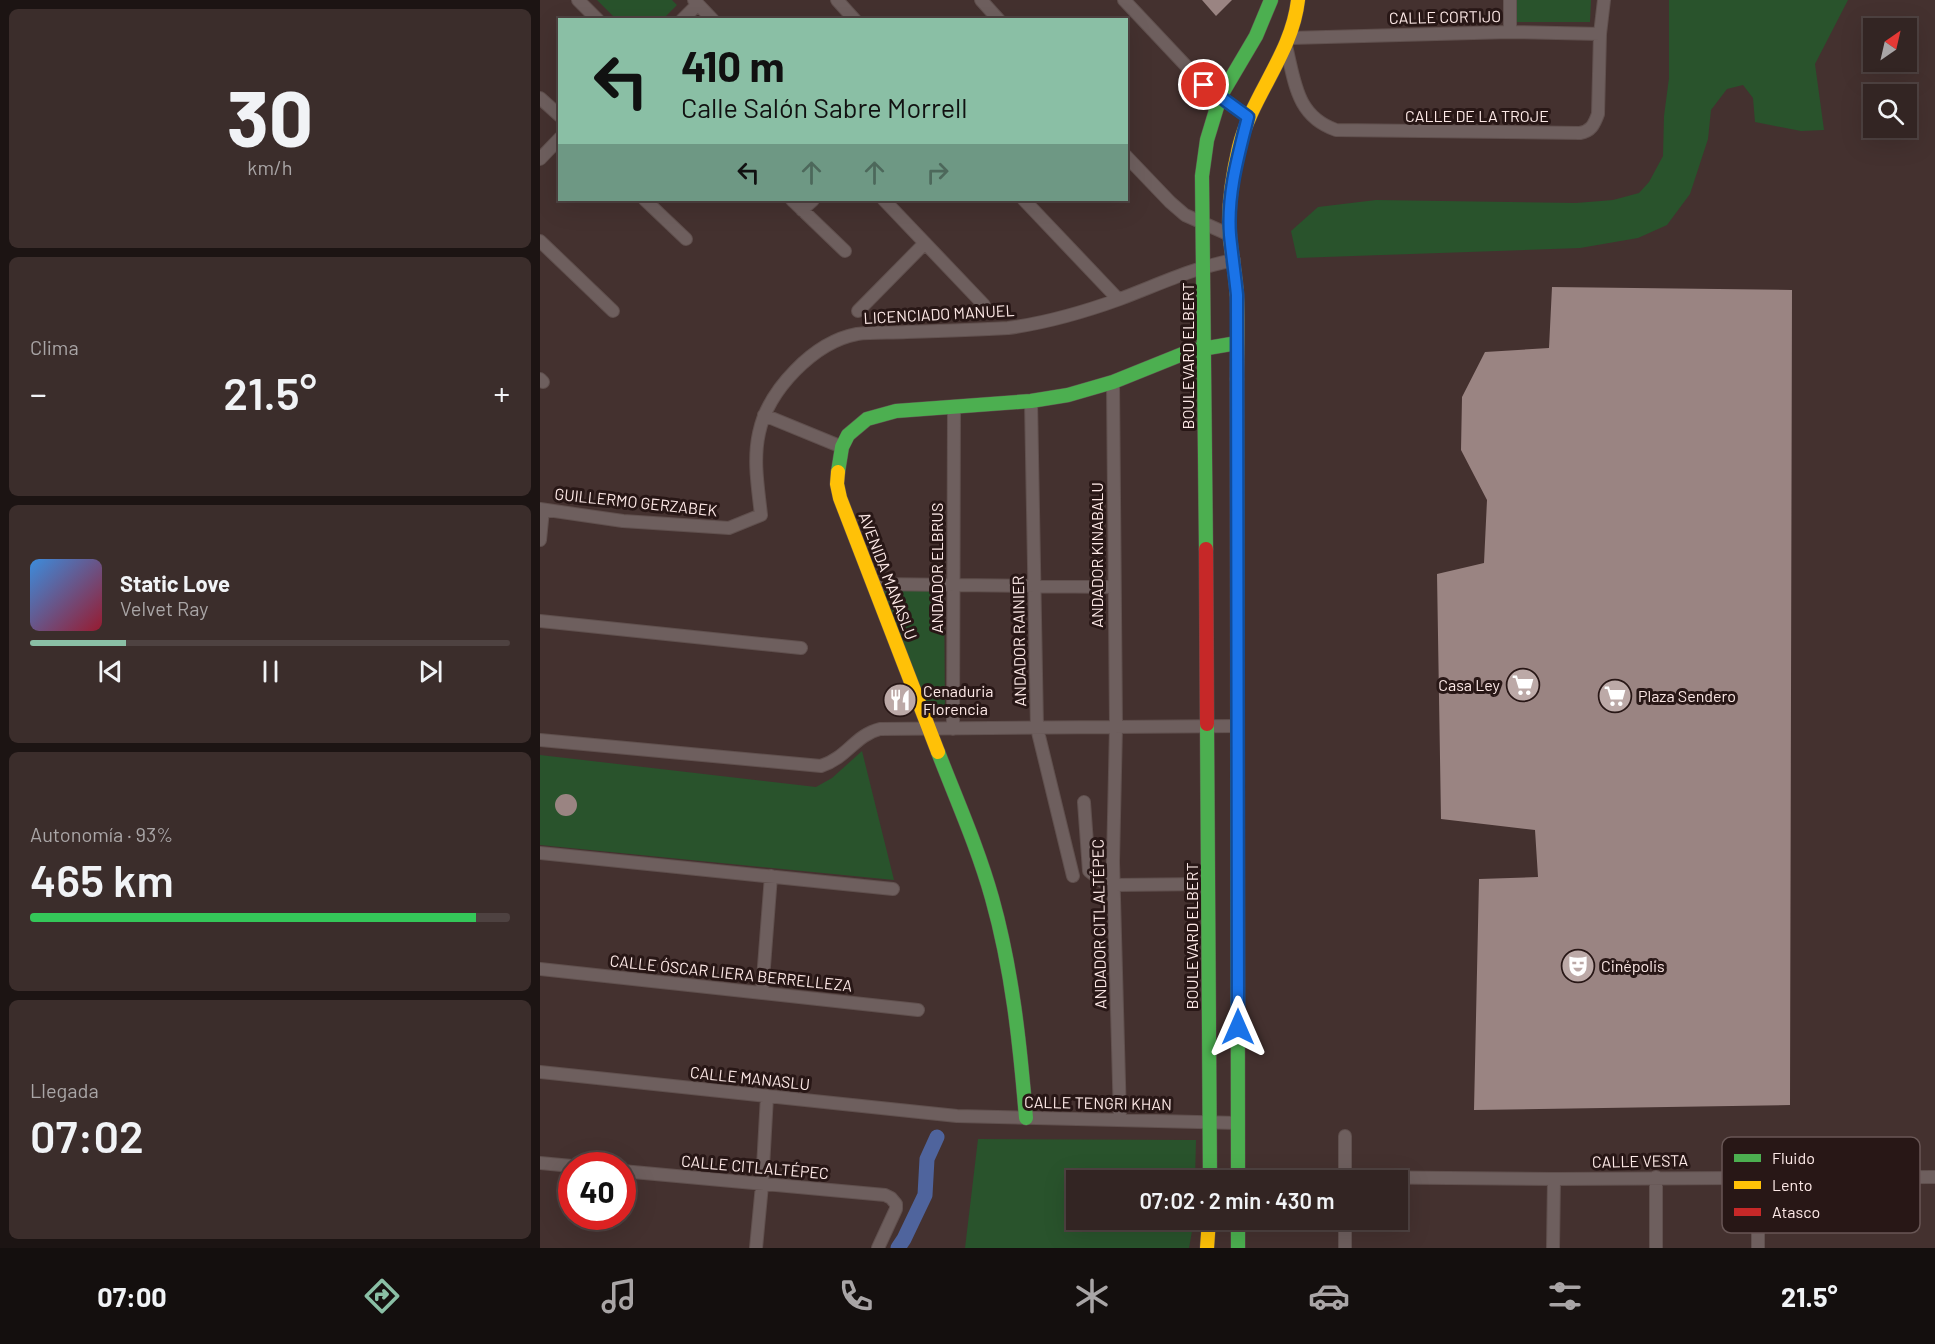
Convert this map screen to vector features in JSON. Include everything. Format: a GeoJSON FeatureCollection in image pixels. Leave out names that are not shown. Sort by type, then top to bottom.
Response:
{"type":"FeatureCollection","features":[{"type":"Feature","properties":{"kind":"street"},"geometry":{"type":"LineString","coordinates":[[578,0],[596,18]]}},
{"type":"Feature","properties":{"kind":"street"},"geometry":{"type":"LineString","coordinates":[[981,0],[997,18]]}},
{"type":"Feature","properties":{"kind":"street"},"geometry":{"type":"LineString","coordinates":[[1124,0],[1204,85],[1248,117]]}},
{"type":"Feature","properties":{"kind":"street","name":"BOULEVARD ELBERT"},"geometry":{"type":"LineString","coordinates":[[1210,1170],[1203,159],[1220,97],[1256,36],[1271,0]]}},
{"type":"Feature","properties":{"kind":"street"},"geometry":{"type":"LineString","coordinates":[[1238,1170],[1237,295],[1230,235],[1231,203],[1234,170],[1248,117],[1288,42],[1298,14],[1298,0]]}},
{"type":"Feature","properties":{"kind":"street"},"geometry":{"type":"LineString","coordinates":[[1510,0],[1510,32]]}},
{"type":"Feature","properties":{"kind":"street","name":"CALLE DE LA TROJE"},"geometry":{"type":"LineString","coordinates":[[1288,42],[1301,103],[1316,120],[1336,130],[1580,133],[1588,131],[1594,125],[1598,114],[1600,34],[1604,0]]}},
{"type":"Feature","properties":{"kind":"street"},"geometry":{"type":"LineString","coordinates":[[684,18],[696,2],[711,18]]}},
{"type":"Feature","properties":{"kind":"street"},"geometry":{"type":"LineString","coordinates":[[842,2],[854,18]]}},
{"type":"Feature","properties":{"kind":"street","name":"CALLE CORTIJO"},"geometry":{"type":"LineString","coordinates":[[1288,42],[1510,32],[1600,34]]}},
{"type":"Feature","properties":{"kind":"street"},"geometry":{"type":"LineString","coordinates":[[540,98],[558,114]]}},
{"type":"Feature","properties":{"kind":"street"},"geometry":{"type":"LineString","coordinates":[[540,159],[558,140]]}},
{"type":"Feature","properties":{"kind":"street"},"geometry":{"type":"LineString","coordinates":[[1128,158],[1185,215],[1230,235]]}},
{"type":"Feature","properties":{"kind":"street"},"geometry":{"type":"LineString","coordinates":[[646,201],[686,239]]}},
{"type":"Feature","properties":{"kind":"street"},"geometry":{"type":"LineString","coordinates":[[793,201],[845,251]]}},
{"type":"Feature","properties":{"kind":"street"},"geometry":{"type":"LineString","coordinates":[[802,210],[812,201]]}},
{"type":"Feature","properties":{"kind":"street"},"geometry":{"type":"LineString","coordinates":[[885,201],[984,305]]}},
{"type":"Feature","properties":{"kind":"street"},"geometry":{"type":"LineString","coordinates":[[1025,201],[1118,299]]}},
{"type":"Feature","properties":{"kind":"street"},"geometry":{"type":"LineString","coordinates":[[540,241],[614,311]]}},
{"type":"Feature","properties":{"kind":"street"},"geometry":{"type":"LineString","coordinates":[[858,311],[925,243]]}},
{"type":"Feature","properties":{"kind":"street","name":"LICENCIADO MANUEL"},"geometry":{"type":"LineString","coordinates":[[761,515],[755,468],[758,434],[764,415],[776,394],[807,359],[827,345],[858,334],[1008,328],[1028,325],[1070,315],[1118,299],[1204,266],[1234,260]]}},
{"type":"Feature","properties":{"kind":"street"},"geometry":{"type":"LineString","coordinates":[[764,415],[842,447],[848,435],[867,419],[896,411],[1031,401],[1068,395],[1113,382],[1190,351],[1237,343]]}},
{"type":"Feature","properties":{"kind":"street","name":"ANDADOR KINABALU"},"geometry":{"type":"LineString","coordinates":[[1113,382],[1116,727]]}},
{"type":"Feature","properties":{"kind":"street","name":"ANDADOR RAINIER"},"geometry":{"type":"LineString","coordinates":[[1031,401],[1037,728],[1073,876]]}},
{"type":"Feature","properties":{"kind":"street","name":"ANDADOR ELBRUS"},"geometry":{"type":"LineString","coordinates":[[953,729],[954,407]]}},
{"type":"Feature","properties":{"kind":"street","name":"AVENIDA MANASLU"},"geometry":{"type":"LineString","coordinates":[[842,447],[838,463],[837,484],[840,498],[930,729],[992,898],[1014,1003],[1026,1118]]}},
{"type":"Feature","properties":{"kind":"street"},"geometry":{"type":"LineString","coordinates":[[540,540],[541,510]]}},
{"type":"Feature","properties":{"kind":"street","name":"GUILLERMO GERZABEK"},"geometry":{"type":"LineString","coordinates":[[541,510],[623,521],[729,528],[761,515]]}},
{"type":"Feature","properties":{"kind":"street"},"geometry":{"type":"LineString","coordinates":[[873,584],[1114,586]]}},
{"type":"Feature","properties":{"kind":"street"},"geometry":{"type":"LineString","coordinates":[[540,621],[801,648]]}},
{"type":"Feature","properties":{"kind":"street"},"geometry":{"type":"LineString","coordinates":[[540,740],[820,766],[840,758],[870,732],[880,729],[1238,726]]}},
{"type":"Feature","properties":{"kind":"street","name":"ANDADOR CITLALTÉPEC"},"geometry":{"type":"LineString","coordinates":[[1116,727],[1114,885],[1120,1119]]}},
{"type":"Feature","properties":{"kind":"street"},"geometry":{"type":"LineString","coordinates":[[1084,802],[1089,871],[1106,884],[1208,884]]}},
{"type":"Feature","properties":{"kind":"street"},"geometry":{"type":"LineString","coordinates":[[540,854],[893,889]]}},
{"type":"Feature","properties":{"kind":"street"},"geometry":{"type":"LineString","coordinates":[[762,992],[771,876]]}},
{"type":"Feature","properties":{"kind":"street","name":"CALLE ÓSCAR LIERA BERRELLEZA"},"geometry":{"type":"LineString","coordinates":[[540,969],[918,1010]]}},
{"type":"Feature","properties":{"kind":"street","name":"CALLE MANASLU"},"geometry":{"type":"LineString","coordinates":[[540,1072],[957,1116]]}},
{"type":"Feature","properties":{"kind":"street"},"geometry":{"type":"LineString","coordinates":[[756,1248],[767,1096]]}},
{"type":"Feature","properties":{"kind":"street","name":"CALLE TENGRI KHAN"},"geometry":{"type":"LineString","coordinates":[[957,1116],[1238,1123]]}},
{"type":"Feature","properties":{"kind":"street"},"geometry":{"type":"LineString","coordinates":[[1345,1136],[1345,1170]]}},
{"type":"Feature","properties":{"kind":"street"},"geometry":{"type":"LineString","coordinates":[[540,1163],[558,1165]]}},
{"type":"Feature","properties":{"kind":"street","name":"CALLE CITLALTÉPEC"},"geometry":{"type":"LineString","coordinates":[[636,1172],[885,1196],[891,1198],[896,1204],[896,1209],[878,1248]]}},
{"type":"Feature","properties":{"kind":"street"},"geometry":{"type":"LineString","coordinates":[[1656,1177],[1656,1248]]}},
{"type":"Feature","properties":{"kind":"street","name":"CALLE VESTA"},"geometry":{"type":"LineString","coordinates":[[1408,1179],[1722,1177]]}},
{"type":"Feature","properties":{"kind":"street"},"geometry":{"type":"LineString","coordinates":[[1553,1248],[1554,1179]]}},
{"type":"Feature","properties":{"kind":"street"},"geometry":{"type":"LineString","coordinates":[[1207,1248],[1208,1230]]}},
{"type":"Feature","properties":{"kind":"street"},"geometry":{"type":"LineString","coordinates":[[1238,1230],[1238,1248]]}},
{"type":"Feature","properties":{"kind":"street"},"geometry":{"type":"LineString","coordinates":[[1345,1230],[1345,1248]]}},
{"type":"Feature","properties":{"kind":"green space"},"geometry":{"type":"Polygon","coordinates":[[[597,0],[672,0],[677,5],[664,18],[615,18],[597,0]]]}},
{"type":"Feature","properties":{"kind":"green space"},"geometry":{"type":"Polygon","coordinates":[[[1514,0],[1591,0],[1590,22],[1514,22],[1514,0]]]}},
{"type":"Feature","properties":{"kind":"green space"},"geometry":{"type":"Polygon","coordinates":[[[1669,0],[1848,0],[1815,64],[1824,130],[1801,131],[1755,122],[1753,98],[1743,85],[1727,89],[1711,110],[1708,139],[1690,194],[1667,225],[1638,238],[1580,248],[1297,258],[1291,231],[1318,207],[1376,200],[1576,203],[1613,200],[1639,193],[1649,182],[1663,156],[1664,116],[1669,78],[1669,0]]]}},
{"type":"Feature","properties":{"kind":"green space"},"geometry":{"type":"Polygon","coordinates":[[[881,584],[944,585],[945,709],[928,708],[881,584]]]}},
{"type":"Feature","properties":{"kind":"green space"},"geometry":{"type":"Polygon","coordinates":[[[862,751],[894,880],[540,845],[540,755],[816,787],[832,778],[862,751]]]}},
{"type":"Feature","properties":{"kind":"green space"},"geometry":{"type":"Polygon","coordinates":[[[978,1139],[1196,1140],[1195,1170],[1066,1170],[1066,1230],[1192,1230],[1189,1248],[965,1248],[978,1139]]]}},
{"type":"Feature","properties":{"kind":"building"},"geometry":{"type":"Polygon","coordinates":[[[1202,0],[1232,0],[1216,16],[1202,0]]]}},
{"type":"Feature","properties":{"kind":"building","name":"Plaza Sendero"},"geometry":{"type":"Polygon","coordinates":[[[1552,287],[1792,290],[1790,1105],[1474,1110],[1479,879],[1538,877],[1535,830],[1441,819],[1437,574],[1484,563],[1487,500],[1461,450],[1462,397],[1485,352],[1549,348],[1552,287]]]}},
{"type":"Feature","properties":{"kind":"building"},"geometry":{"type":"Polygon","coordinates":[[[566,794],[576,801],[577,805],[570,815],[566,816],[556,809],[555,805],[562,795],[566,794]]]}},
{"type":"Feature","properties":{"kind":"waterway"},"geometry":{"type":"LineString","coordinates":[[898,1248],[925,1195],[927,1159],[937,1137]]}},
{"type":"Feature","properties":{"kind":"traffic: fast"},"geometry":{"type":"LineString","coordinates":[[1206,549],[1202,176],[1207,140],[1220,97],[1256,36],[1271,0]]}},
{"type":"Feature","properties":{"kind":"traffic: fast"},"geometry":{"type":"LineString","coordinates":[[838,472],[842,447],[848,435],[867,419],[896,411],[1031,401],[1068,395],[1113,382],[1190,351],[1237,343]]}},
{"type":"Feature","properties":{"kind":"traffic: fast"},"geometry":{"type":"LineString","coordinates":[[1237,379],[1238,1170]]}},
{"type":"Feature","properties":{"kind":"traffic: fast"},"geometry":{"type":"LineString","coordinates":[[1207,724],[1210,1170]]}},
{"type":"Feature","properties":{"kind":"traffic: fast"},"geometry":{"type":"LineString","coordinates":[[938,752],[980,861],[999,925],[1014,1007],[1026,1118]]}},
{"type":"Feature","properties":{"kind":"traffic: fast"},"geometry":{"type":"LineString","coordinates":[[1238,1230],[1238,1248]]}},
{"type":"Feature","properties":{"kind":"traffic: slow"},"geometry":{"type":"LineString","coordinates":[[1237,379],[1237,297],[1229,226],[1232,181],[1245,128],[1288,38],[1298,0]]}},
{"type":"Feature","properties":{"kind":"traffic: slow"},"geometry":{"type":"LineString","coordinates":[[838,472],[837,484],[840,498],[938,752]]}},
{"type":"Feature","properties":{"kind":"traffic: slow"},"geometry":{"type":"LineString","coordinates":[[1207,1248],[1208,1230]]}},
{"type":"Feature","properties":{"kind":"traffic: jam"},"geometry":{"type":"LineString","coordinates":[[1206,549],[1207,724]]}},
{"type":"Feature","properties":{"kind":"place","name":"Casa Ley"},"geometry":{"type":"Point","coordinates":[1523,685]}},
{"type":"Feature","properties":{"kind":"place","name":"Plaza Sendero"},"geometry":{"type":"Point","coordinates":[1615,696]}},
{"type":"Feature","properties":{"kind":"place","name":"Cenaduria Florencia"},"geometry":{"type":"Point","coordinates":[900,700]}},
{"type":"Feature","properties":{"kind":"place","name":"Cinépolis"},"geometry":{"type":"Point","coordinates":[1578,966]}},
{"type":"Feature","properties":{"kind":"route"},"geometry":{"type":"LineString","coordinates":[[1204,85],[1248,117],[1234,170],[1230,219],[1237,295],[1238,1027]]}}]}
